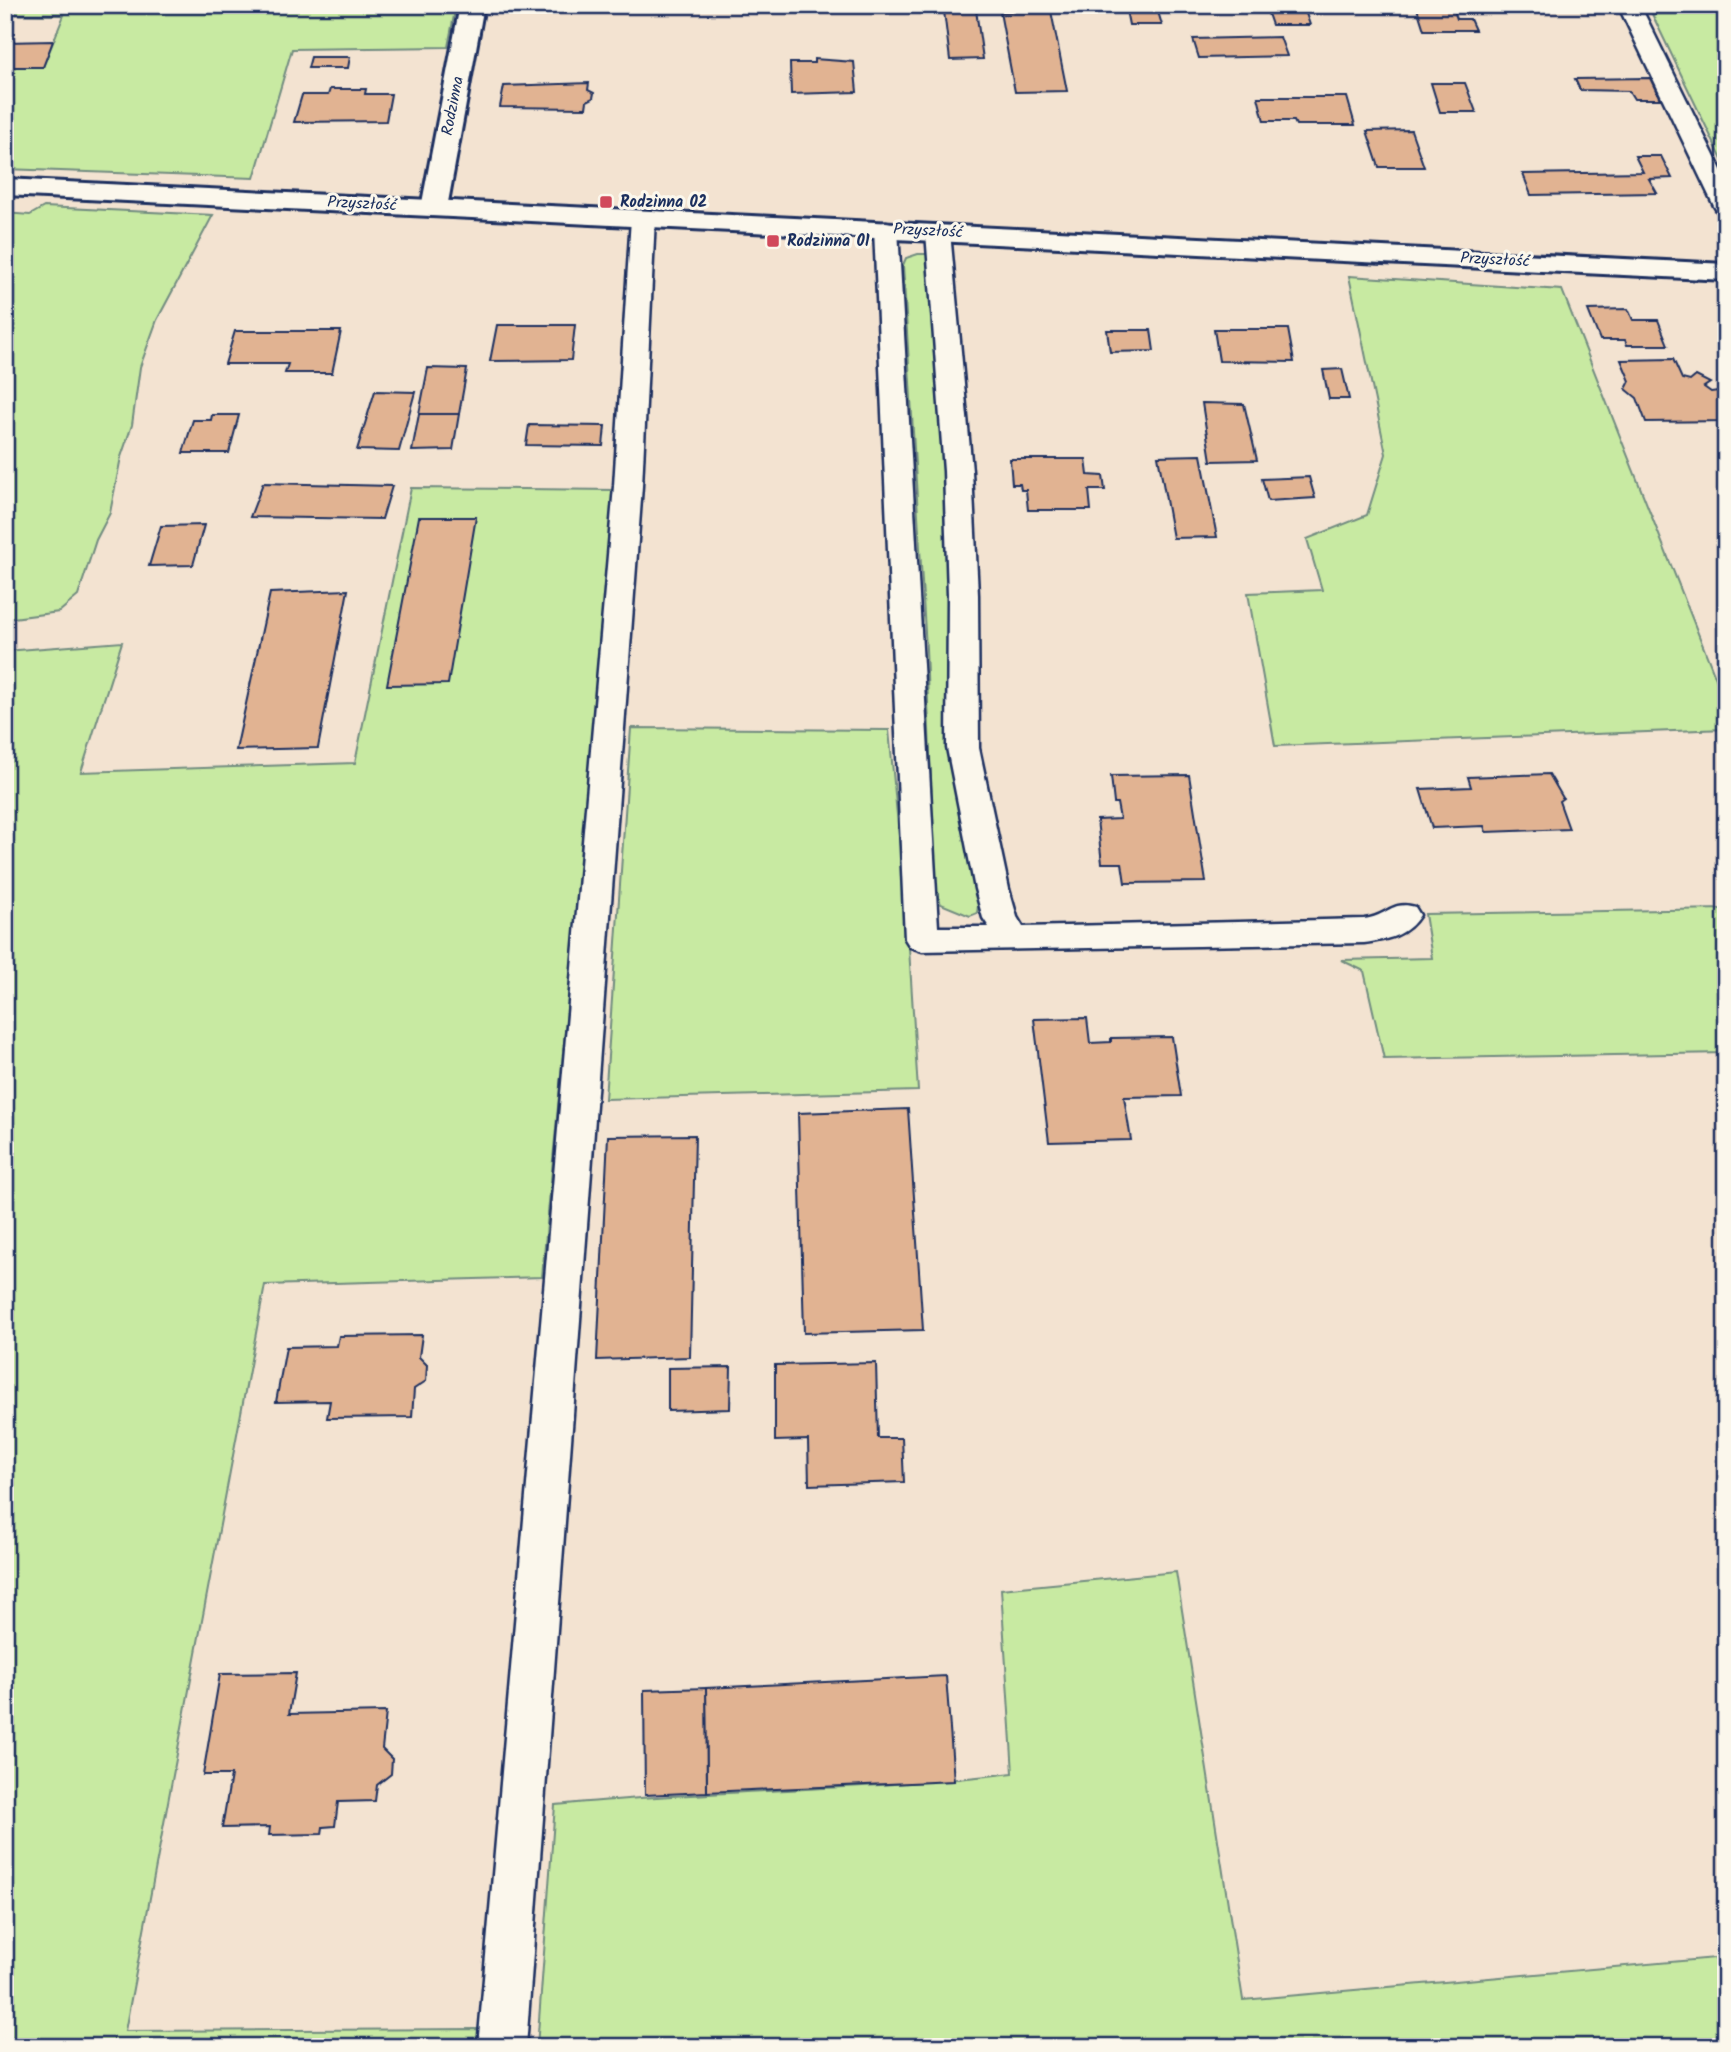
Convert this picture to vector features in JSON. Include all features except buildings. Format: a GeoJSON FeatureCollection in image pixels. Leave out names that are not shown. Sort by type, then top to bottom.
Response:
{"type":"FeatureCollection","features":[{"type":"Feature","properties":{"kind":"street","name":"Rodzinna"},"geometry":{"type":"LineString","coordinates":[[434,208],[472,5]]}},
{"type":"Feature","properties":{"kind":"street","name":"Przyszłość"},"geometry":{"type":"LineString","coordinates":[[5,187],[1726,272]]}},
{"type":"Feature","properties":{"kind":"lane"},"geometry":{"type":"LineString","coordinates":[[1629,5],[1726,206]]}},
{"type":"Feature","properties":{"kind":"lane"},"geometry":{"type":"LineString","coordinates":[[502,2047],[627,500],[638,350],[643,218]]}},
{"type":"Feature","properties":{"kind":"lane"},"geometry":{"type":"LineString","coordinates":[[886,229],[922,939],[1364,931],[1385,929],[1394,925],[1403,915]]}},
{"type":"Feature","properties":{"kind":"lane"},"geometry":{"type":"LineString","coordinates":[[938,232],[958,471],[963,595],[963,748],[992,889],[1000,918],[1013,939]]}},
{"type":"Feature","properties":{"kind":"green space"},"geometry":{"type":"Polygon","coordinates":[[[5,5],[456,5],[448,47],[292,49],[254,178],[5,169],[5,67],[43,67],[64,15],[5,14],[5,5]]]}},
{"type":"Feature","properties":{"kind":"green space"},"geometry":{"type":"Polygon","coordinates":[[[1726,13],[1726,168],[1652,14],[1726,13]]]}},
{"type":"Feature","properties":{"kind":"green space"},"geometry":{"type":"Polygon","coordinates":[[[44,207],[213,215],[157,320],[140,367],[132,425],[121,457],[110,513],[96,540],[78,596],[59,612],[5,619],[5,213],[30,215],[44,207]]]}},
{"type":"Feature","properties":{"kind":"green space"},"geometry":{"type":"Polygon","coordinates":[[[929,254],[946,454],[956,746],[962,826],[979,899],[977,913],[970,916],[941,904],[935,888],[926,649],[903,265],[906,258],[929,254]]]}},
{"type":"Feature","properties":{"kind":"green space"},"geometry":{"type":"Polygon","coordinates":[[[1349,276],[1562,290],[1726,704],[1726,729],[1275,746],[1248,593],[1322,590],[1307,539],[1367,515],[1386,454],[1349,276]]]}},
{"type":"Feature","properties":{"kind":"green space"},"geometry":{"type":"Polygon","coordinates":[[[411,488],[616,490],[542,1277],[265,1285],[125,2031],[479,2029],[477,2047],[5,2047],[5,651],[122,642],[81,772],[355,763],[411,488]]]}},
{"type":"Feature","properties":{"kind":"green space"},"geometry":{"type":"Polygon","coordinates":[[[631,728],[889,730],[908,932],[918,1091],[605,1099],[631,728]]]}},
{"type":"Feature","properties":{"kind":"green space"},"geometry":{"type":"Polygon","coordinates":[[[1726,909],[1726,1053],[1384,1059],[1364,971],[1341,960],[1432,958],[1425,914],[1726,909]]]}},
{"type":"Feature","properties":{"kind":"green space"},"geometry":{"type":"Polygon","coordinates":[[[1176,1572],[1243,2000],[1726,1957],[1726,2047],[537,2047],[555,1805],[899,1784],[1013,1773],[1001,1589],[1176,1572]]]}},
{"type":"Feature","properties":{"kind":"place","name":"Rodzinna 02"},"geometry":{"type":"Point","coordinates":[606,202]}},
{"type":"Feature","properties":{"kind":"place","name":"Rodzinna 01"},"geometry":{"type":"Point","coordinates":[773,241]}}]}
